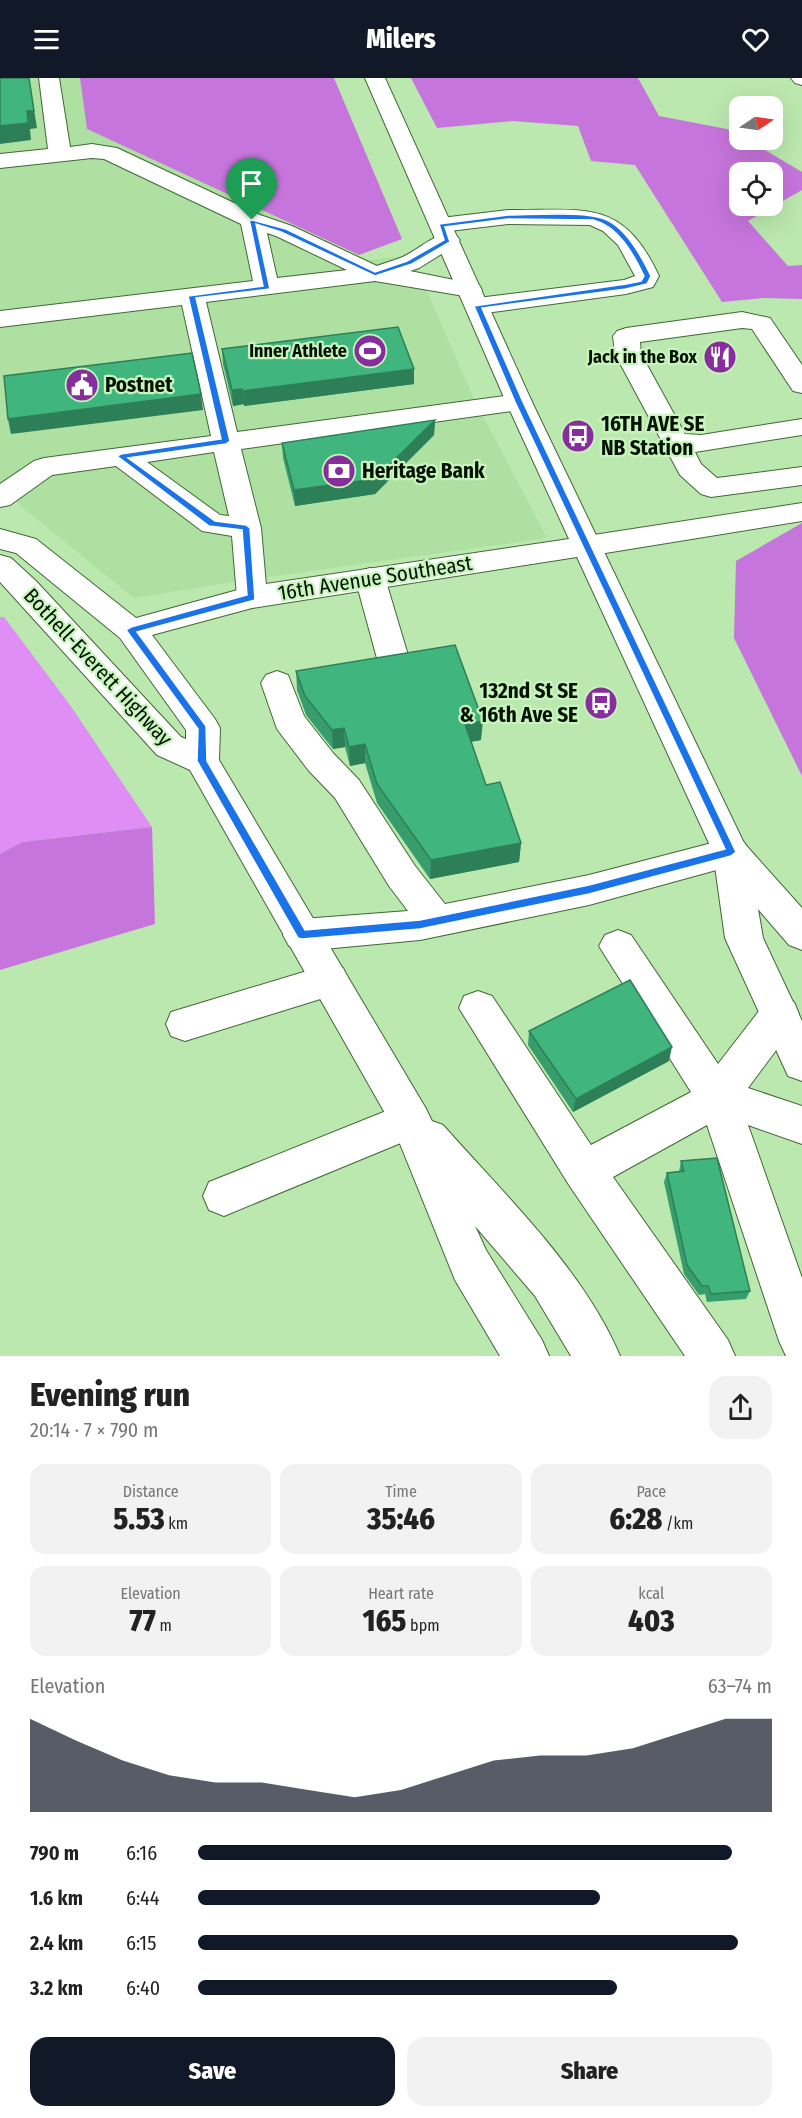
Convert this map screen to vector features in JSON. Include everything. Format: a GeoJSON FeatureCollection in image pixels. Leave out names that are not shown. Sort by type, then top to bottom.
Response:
{"type":"FeatureCollection","features":[{"type":"Feature","properties":{"kind":"main road"},"geometry":{"type":"LineString","coordinates":[[49,78],[60,154]]}},
{"type":"Feature","properties":{"kind":"main road"},"geometry":{"type":"LineString","coordinates":[[375,78],[519,402],[731,852],[802,934]]}},
{"type":"Feature","properties":{"kind":"main road"},"geometry":{"type":"LineString","coordinates":[[0,161],[92,151],[109,153],[375,274],[415,279],[474,298],[626,287],[644,282],[647,276],[640,260],[616,228],[605,221],[593,218],[508,217],[444,233],[410,263],[375,274],[0,320]]}},
{"type":"Feature","properties":{"kind":"main road"},"geometry":{"type":"LineString","coordinates":[[252,220],[267,287]]}},
{"type":"Feature","properties":{"kind":"main road"},"geometry":{"type":"LineString","coordinates":[[192,296],[246,528],[252,597]]}},
{"type":"Feature","properties":{"kind":"main road"},"geometry":{"type":"LineString","coordinates":[[802,385],[761,323],[742,320],[626,336],[628,354],[690,469],[711,488],[802,476]]}},
{"type":"Feature","properties":{"kind":"main road"},"geometry":{"type":"LineString","coordinates":[[0,498],[44,467],[519,402]]}},
{"type":"Feature","properties":{"kind":"main road"},"geometry":{"type":"LineString","coordinates":[[675,442],[701,444],[802,427]]}},
{"type":"Feature","properties":{"kind":"main road"},"geometry":{"type":"LineString","coordinates":[[121,456],[212,524],[246,528]]}},
{"type":"Feature","properties":{"kind":"main road","name":"16th Avenue Southeast"},"geometry":{"type":"LineString","coordinates":[[131,630],[252,597],[802,512]]}},
{"type":"Feature","properties":{"kind":"main road","name":"Bothell-Everett Highway"},"geometry":{"type":"LineString","coordinates":[[0,539],[26,546],[131,630],[203,728],[202,761],[169,746],[25,588],[0,565]]}},
{"type":"Feature","properties":{"kind":"main road"},"geometry":{"type":"LineString","coordinates":[[370,578],[394,662]]}},
{"type":"Feature","properties":{"kind":"main road"},"geometry":{"type":"LineString","coordinates":[[25,588],[131,630]]}},
{"type":"Feature","properties":{"kind":"main road"},"geometry":{"type":"LineString","coordinates":[[277,683],[289,720],[321,762],[346,789],[402,876],[437,921]]}},
{"type":"Feature","properties":{"kind":"main road"},"geometry":{"type":"LineString","coordinates":[[202,761],[411,1120],[470,1265],[526,1356]]}},
{"type":"Feature","properties":{"kind":"main road"},"geometry":{"type":"LineString","coordinates":[[302,934],[420,925],[589,890],[731,852]]}},
{"type":"Feature","properties":{"kind":"main road"},"geometry":{"type":"LineString","coordinates":[[731,852],[744,938],[802,1063]]}},
{"type":"Feature","properties":{"kind":"main road"},"geometry":{"type":"LineString","coordinates":[[618,946],[718,1098],[802,1341]]}},
{"type":"Feature","properties":{"kind":"main road"},"geometry":{"type":"LineString","coordinates":[[185,1024],[330,980]]}},
{"type":"Feature","properties":{"kind":"main road"},"geometry":{"type":"LineString","coordinates":[[478,1008],[584,1171],[712,1356]]}},
{"type":"Feature","properties":{"kind":"main road"},"geometry":{"type":"LineString","coordinates":[[584,1171],[718,1098],[780,1014]]}},
{"type":"Feature","properties":{"kind":"main road"},"geometry":{"type":"LineString","coordinates":[[718,1098],[772,1113],[802,1125]]}},
{"type":"Feature","properties":{"kind":"main road"},"geometry":{"type":"LineString","coordinates":[[224,1196],[411,1120]]}},
{"type":"Feature","properties":{"kind":"main road"},"geometry":{"type":"LineString","coordinates":[[411,1120],[551,1281],[597,1356]]}},
{"type":"Feature","properties":{"kind":"shaded area"},"geometry":{"type":"Polygon","coordinates":[[[0,78],[80,78],[87,129],[369,260],[411,255],[474,399],[547,538],[134,598],[0,489],[0,78]]]}},
{"type":"Feature","properties":{"kind":"shaded area"},"geometry":{"type":"Polygon","coordinates":[[[80,78],[334,78],[402,239],[359,255],[87,129],[80,78]]]}},
{"type":"Feature","properties":{"kind":"shaded area"},"geometry":{"type":"Polygon","coordinates":[[[411,78],[638,78],[659,116],[729,129],[729,150],[765,150],[802,172],[802,190],[783,201],[783,162],[729,162],[729,216],[757,216],[748,221],[788,266],[802,265],[802,299],[765,298],[722,302],[635,165],[591,161],[578,126],[513,121],[437,128],[411,78]]]}},
{"type":"Feature","properties":{"kind":"shaded area"},"geometry":{"type":"Polygon","coordinates":[[[802,523],[802,776],[734,638],[736,561],[802,523]]]}},
{"type":"Feature","properties":{"kind":"shaded area"},"geometry":{"type":"Polygon","coordinates":[[[0,617],[4,617],[70,705],[152,827],[22,842],[0,854],[0,617]]]}},
{"type":"Feature","properties":{"kind":"shaded area"},"geometry":{"type":"Polygon","coordinates":[[[152,827],[155,924],[0,970],[0,854],[22,842],[152,827]]]}},
{"type":"Feature","properties":{"kind":"building"},"geometry":{"type":"Polygon","coordinates":[[[0,78],[29,78],[34,111],[27,111],[28,123],[0,126],[0,78]]]}},
{"type":"Feature","properties":{"kind":"building"},"geometry":{"type":"Polygon","coordinates":[[[398,327],[414,369],[243,391],[242,389],[232,390],[222,349],[398,327]]]}},
{"type":"Feature","properties":{"kind":"building"},"geometry":{"type":"Polygon","coordinates":[[[192,353],[201,394],[8,419],[4,376],[192,353]]]}},
{"type":"Feature","properties":{"kind":"building"},"geometry":{"type":"Polygon","coordinates":[[[435,420],[375,479],[294,490],[282,443],[435,420]]]}},
{"type":"Feature","properties":{"kind":"building"},"geometry":{"type":"Polygon","coordinates":[[[455,645],[483,721],[465,724],[486,785],[500,782],[521,843],[431,860],[377,784],[365,744],[349,747],[344,728],[332,730],[305,696],[296,671],[455,645]]]}},
{"type":"Feature","properties":{"kind":"building"},"geometry":{"type":"Polygon","coordinates":[[[630,980],[672,1047],[576,1099],[529,1031],[630,980]]]}},
{"type":"Feature","properties":{"kind":"building"},"geometry":{"type":"Polygon","coordinates":[[[717,1158],[750,1291],[711,1294],[708,1286],[702,1286],[687,1265],[667,1173],[684,1171],[681,1161],[717,1158]]]}},
{"type":"Feature","properties":{"kind":"place","name":"Inner Athlete"},"geometry":{"type":"Point","coordinates":[370,351]}},
{"type":"Feature","properties":{"kind":"place","name":"Jack in the Box"},"geometry":{"type":"Point","coordinates":[720,357]}},
{"type":"Feature","properties":{"kind":"place","name":"Postnet"},"geometry":{"type":"Point","coordinates":[82,385]}},
{"type":"Feature","properties":{"kind":"place","name":"16TH AVE SE NB Station"},"geometry":{"type":"Point","coordinates":[578,436]}},
{"type":"Feature","properties":{"kind":"place","name":"Heritage Bank"},"geometry":{"type":"Point","coordinates":[339,471]}},
{"type":"Feature","properties":{"kind":"place","name":"132nd St SE & 16th Ave SE"},"geometry":{"type":"Point","coordinates":[601,703]}},
{"type":"Feature","properties":{"kind":"route"},"geometry":{"type":"LineString","coordinates":[[508,217],[593,218],[605,221],[616,228],[640,260],[647,276],[644,282],[626,287],[478,306],[519,402],[731,852],[589,890],[420,925],[302,934],[202,761],[203,728],[131,630],[252,597],[246,528],[212,524],[121,456],[226,441],[192,296],[267,287],[252,220],[284,231],[375,274],[410,263],[448,240],[441,225],[508,217]]}}]}
